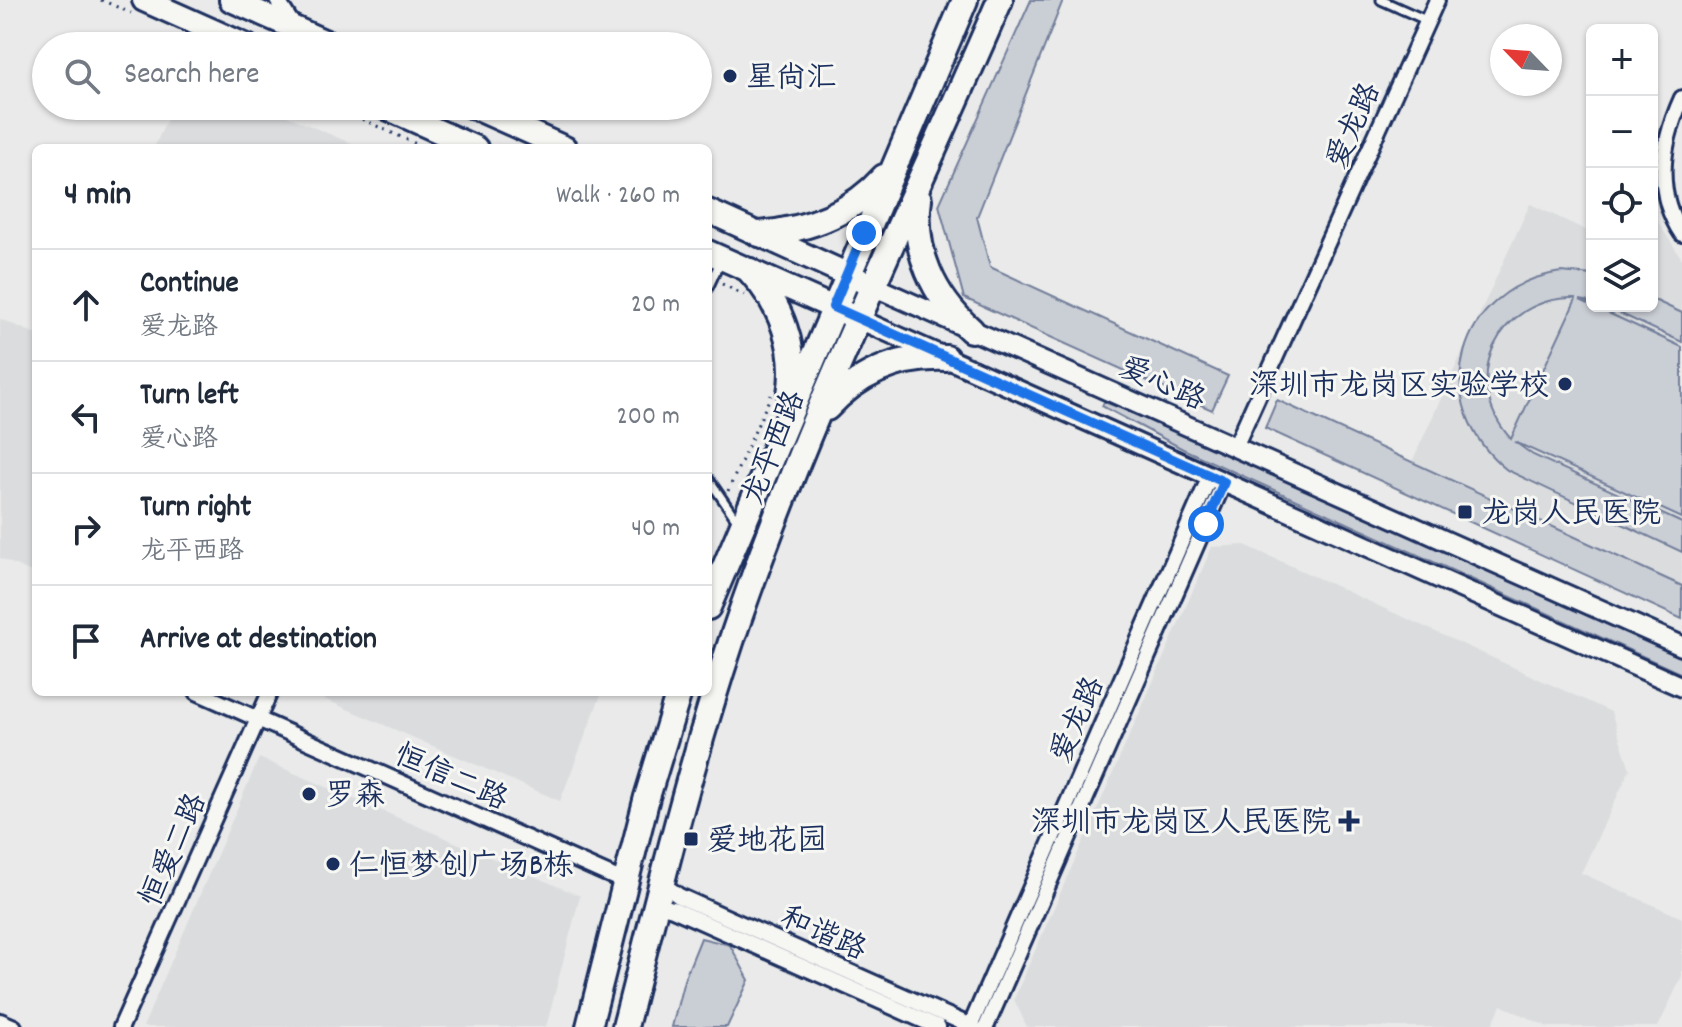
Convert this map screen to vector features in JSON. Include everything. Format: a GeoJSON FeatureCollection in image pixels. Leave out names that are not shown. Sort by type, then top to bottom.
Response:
{"type":"FeatureCollection","features":[{"type":"Feature","properties":{"kind":"main road"},"geometry":{"type":"LineString","coordinates":[[144,0],[216,32]]}},
{"type":"Feature","properties":{"kind":"main road"},"geometry":{"type":"LineString","coordinates":[[231,0],[304,32]]}},
{"type":"Feature","properties":{"kind":"main road","name":"龙平西路"},"geometry":{"type":"LineString","coordinates":[[712,597],[965,0]]}},
{"type":"Feature","properties":{"kind":"main road","name":"龙平西路"},"geometry":{"type":"LineString","coordinates":[[625,1027],[664,875],[731,641],[818,419],[1000,0]]}},
{"type":"Feature","properties":{"kind":"main road"},"geometry":{"type":"LineString","coordinates":[[413,120],[467,144]]}},
{"type":"Feature","properties":{"kind":"main road"},"geometry":{"type":"LineString","coordinates":[[502,120],[556,144]]}},
{"type":"Feature","properties":{"kind":"main road"},"geometry":{"type":"LineString","coordinates":[[759,234],[786,232],[830,217],[872,190],[891,169]]}},
{"type":"Feature","properties":{"kind":"main road"},"geometry":{"type":"LineString","coordinates":[[922,181],[917,225],[927,269],[943,301],[971,330]]}},
{"type":"Feature","properties":{"kind":"main road","name":"爱心路"},"geometry":{"type":"LineString","coordinates":[[712,213],[875,287]]}},
{"type":"Feature","properties":{"kind":"main road"},"geometry":{"type":"LineString","coordinates":[[758,275],[783,277],[790,269],[791,257],[782,245]]}},
{"type":"Feature","properties":{"kind":"main road"},"geometry":{"type":"LineString","coordinates":[[715,255],[861,320]]}},
{"type":"Feature","properties":{"kind":"main road"},"geometry":{"type":"LineString","coordinates":[[758,275],[774,302],[788,339],[792,385],[786,417]]}},
{"type":"Feature","properties":{"kind":"main road"},"geometry":{"type":"LineString","coordinates":[[818,419],[837,397],[881,368],[921,357],[946,358]]}},
{"type":"Feature","properties":{"kind":"main road"},"geometry":{"type":"LineString","coordinates":[[589,1027],[625,882],[678,696]]}},
{"type":"Feature","properties":{"kind":"street"},"geometry":{"type":"LineString","coordinates":[[277,0],[295,28]]}},
{"type":"Feature","properties":{"kind":"street","name":"爱龙路"},"geometry":{"type":"LineString","coordinates":[[1235,447],[1437,0]]}},
{"type":"Feature","properties":{"kind":"street"},"geometry":{"type":"LineString","coordinates":[[1682,98],[1668,128],[1663,179],[1668,204],[1682,234]]}},
{"type":"Feature","properties":{"kind":"street","name":"爱心路"},"geometry":{"type":"LineString","coordinates":[[875,287],[1682,646]]}},
{"type":"Feature","properties":{"kind":"street"},"geometry":{"type":"LineString","coordinates":[[861,320],[1682,687]]}},
{"type":"Feature","properties":{"kind":"street","name":"爱龙路"},"geometry":{"type":"LineString","coordinates":[[971,1027],[1217,479]]}},
{"type":"Feature","properties":{"kind":"street","name":"爱龙路"},"geometry":{"type":"LineString","coordinates":[[986,1027],[1217,479]]}},
{"type":"Feature","properties":{"kind":"street","name":"恒信二路"},"geometry":{"type":"LineString","coordinates":[[206,696],[625,882]]}},
{"type":"Feature","properties":{"kind":"street","name":"恒爱二路"},"geometry":{"type":"LineString","coordinates":[[121,1027],[268,696]]}},
{"type":"Feature","properties":{"kind":"street","name":"和谐路"},"geometry":{"type":"LineString","coordinates":[[664,875],[668,888],[679,896],[971,1027]]}},
{"type":"Feature","properties":{"kind":"street","name":"和谐路"},"geometry":{"type":"LineString","coordinates":[[654,913],[665,907],[673,909],[938,1027]]}},
{"type":"Feature","properties":{"kind":"street"},"geometry":{"type":"LineString","coordinates":[[0,1021],[14,1027]]}},
{"type":"Feature","properties":{"kind":"lane"},"geometry":{"type":"LineString","coordinates":[[1381,0],[1428,21]]}},
{"type":"Feature","properties":{"kind":"lane"},"geometry":{"type":"LineString","coordinates":[[712,279],[715,255]]}},
{"type":"Feature","properties":{"kind":"lane"},"geometry":{"type":"LineString","coordinates":[[712,484],[740,525]]}},
{"type":"Feature","properties":{"kind":"path"},"geometry":{"type":"LineString","coordinates":[[364,120],[416,144]]}},
{"type":"Feature","properties":{"kind":"path"},"geometry":{"type":"LineString","coordinates":[[712,279],[754,300]]}},
{"type":"Feature","properties":{"kind":"path"},"geometry":{"type":"LineString","coordinates":[[724,500],[776,383]]}},
{"type":"Feature","properties":{"kind":"shaded area"},"geometry":{"type":"Polygon","coordinates":[[[1031,0],[1063,0],[977,217],[990,267],[1228,376],[1212,410],[964,298],[939,205],[1031,0]]]}},
{"type":"Feature","properties":{"kind":"shaded area"},"geometry":{"type":"Polygon","coordinates":[[[167,120],[297,120],[353,144],[156,144],[167,120]]]}},
{"type":"Feature","properties":{"kind":"shaded area","name":"深圳市龙岗区实验学校"},"geometry":{"type":"Polygon","coordinates":[[[1530,204],[1586,230],[1586,312],[1658,312],[1658,222],[1682,259],[1682,586],[1412,462],[1530,204]]]}},
{"type":"Feature","properties":{"kind":"shaded area"},"geometry":{"type":"Polygon","coordinates":[[[1561,272],[1586,274],[1586,301],[1580,300],[1586,303],[1586,312],[1606,312],[1682,347],[1682,518],[1515,442],[1533,455],[1682,523],[1682,552],[1507,470],[1482,443],[1466,413],[1461,382],[1464,352],[1477,324],[1497,300],[1525,282],[1561,272]],[[1575,298],[1548,301],[1525,311],[1506,327],[1494,346],[1487,368],[1488,392],[1495,416],[1511,439],[1575,298]]]}},
{"type":"Feature","properties":{"kind":"shaded area"},"geometry":{"type":"Polygon","coordinates":[[[1658,302],[1682,313],[1682,342],[1617,312],[1658,312],[1658,302]]]}},
{"type":"Feature","properties":{"kind":"shaded area"},"geometry":{"type":"Polygon","coordinates":[[[0,319],[32,332],[32,572],[0,558],[0,319]]]}},
{"type":"Feature","properties":{"kind":"shaded area"},"geometry":{"type":"Polygon","coordinates":[[[1277,400],[1682,586],[1682,619],[1265,428],[1277,400]]]}},
{"type":"Feature","properties":{"kind":"shaded area"},"geometry":{"type":"Polygon","coordinates":[[[1104,402],[1190,434],[1682,657],[1682,674],[1183,449],[1102,406],[1104,402]]]}},
{"type":"Feature","properties":{"kind":"shaded area","name":"深圳市龙岗区人民医院"},"geometry":{"type":"Polygon","coordinates":[[[1245,545],[1611,712],[1630,769],[1581,873],[1682,918],[1682,976],[1658,1027],[1548,1027],[1501,1005],[1491,1027],[1027,1027],[1014,999],[1212,547],[1245,545]]]}},
{"type":"Feature","properties":{"kind":"shaded area"},"geometry":{"type":"Polygon","coordinates":[[[317,696],[600,696],[560,801],[317,696]]]}},
{"type":"Feature","properties":{"kind":"shaded area"},"geometry":{"type":"Polygon","coordinates":[[[259,758],[580,896],[546,1027],[143,1027],[259,758]]]}},
{"type":"Feature","properties":{"kind":"shaded area"},"geometry":{"type":"Polygon","coordinates":[[[701,938],[730,945],[749,980],[727,1027],[672,1027],[684,980],[701,938]]]}},
{"type":"Feature","properties":{"kind":"place","name":"星尚汇"},"geometry":{"type":"Point","coordinates":[730,76]}},
{"type":"Feature","properties":{"kind":"place","name":"深圳市龙岗区实验学校"},"geometry":{"type":"Point","coordinates":[1565,384]}},
{"type":"Feature","properties":{"kind":"place","name":"龙岗人民医院"},"geometry":{"type":"Point","coordinates":[1465,512]}},
{"type":"Feature","properties":{"kind":"place","name":"罗森"},"geometry":{"type":"Point","coordinates":[309,794]}},
{"type":"Feature","properties":{"kind":"place","name":"深圳市龙岗区人民医院"},"geometry":{"type":"Point","coordinates":[1349,821]}},
{"type":"Feature","properties":{"kind":"place","name":"爱地花园"},"geometry":{"type":"Point","coordinates":[691,839]}},
{"type":"Feature","properties":{"kind":"place","name":"仁恒梦创广场B栋"},"geometry":{"type":"Point","coordinates":[333,864]}},
{"type":"Feature","properties":{"kind":"route"},"geometry":{"type":"LineString","coordinates":[[864,233],[833,307],[1224,482],[1206,524]]}}]}
